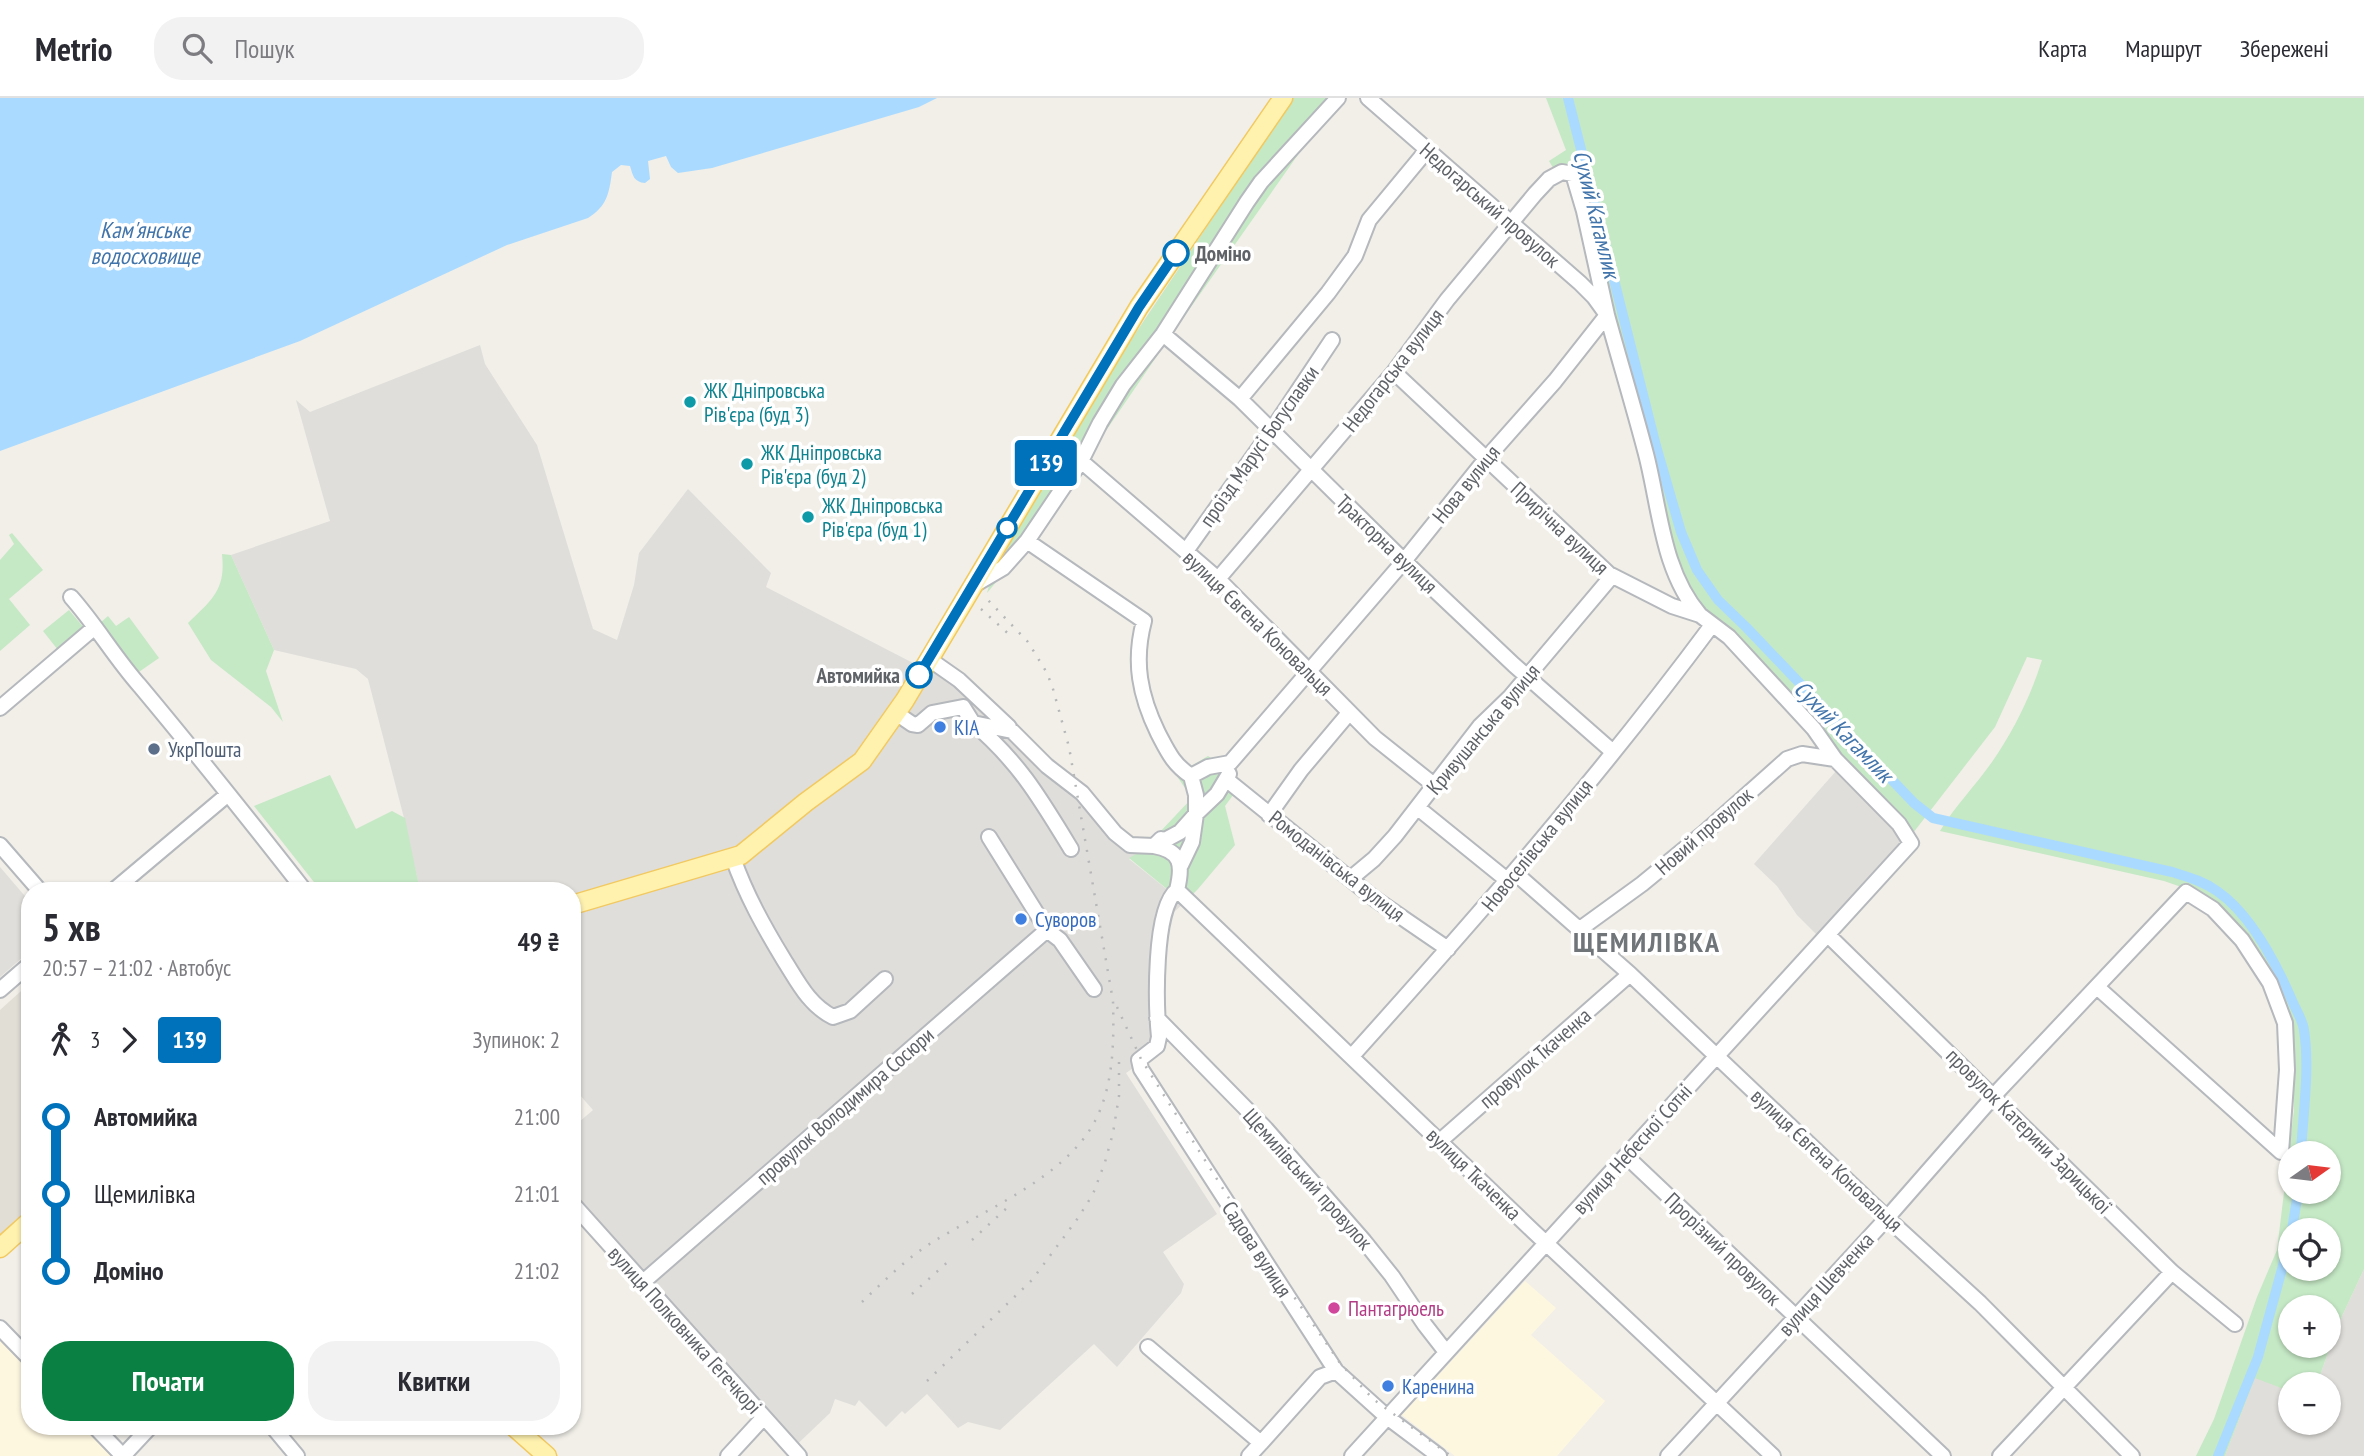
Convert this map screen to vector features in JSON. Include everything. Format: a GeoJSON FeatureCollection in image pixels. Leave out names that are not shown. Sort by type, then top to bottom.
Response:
{"type":"FeatureCollection","features":[{"type":"Feature","properties":{"kind":"main road"},"geometry":{"type":"LineString","coordinates":[[581,902],[741,855],[862,761],[929,659],[1139,307],[1283,98]]}},
{"type":"Feature","properties":{"kind":"main road"},"geometry":{"type":"LineString","coordinates":[[0,1248],[21,1229]]}},
{"type":"Feature","properties":{"kind":"main road"},"geometry":{"type":"LineString","coordinates":[[523,1435],[547,1456]]}},
{"type":"Feature","properties":{"kind":"street"},"geometry":{"type":"LineString","coordinates":[[973,586],[1003,568],[1027,541],[1081,461],[1100,423],[1124,385],[1163,334],[1183,299],[1261,182],[1338,98]]}},
{"type":"Feature","properties":{"kind":"street","name":"Недогарський провулок"},"geometry":{"type":"LineString","coordinates":[[1368,98],[1594,297],[1607,315]]}},
{"type":"Feature","properties":{"kind":"street"},"geometry":{"type":"LineString","coordinates":[[1240,398],[1335,284],[1355,256],[1369,220],[1427,150]]}},
{"type":"Feature","properties":{"kind":"street","name":"Недогарська вулиця"},"geometry":{"type":"LineString","coordinates":[[1218,579],[1394,372],[1447,300],[1549,179],[1562,172],[1573,174],[1607,315]]}},
{"type":"Feature","properties":{"kind":"street"},"geometry":{"type":"LineString","coordinates":[[1607,315],[1646,454],[1669,558],[1687,600],[1700,615]]}},
{"type":"Feature","properties":{"kind":"street","name":"Нова вулиця"},"geometry":{"type":"LineString","coordinates":[[1230,763],[1404,561],[1607,315]]}},
{"type":"Feature","properties":{"kind":"street","name":"Тракторна вулиця"},"geometry":{"type":"LineString","coordinates":[[1163,334],[1240,398],[1404,561],[1526,676],[1613,752]]}},
{"type":"Feature","properties":{"kind":"street","name":"проїзд Марусі Богуславки"},"geometry":{"type":"LineString","coordinates":[[1186,551],[1332,340]]}},
{"type":"Feature","properties":{"kind":"street","name":"Прирічна вулиця"},"geometry":{"type":"LineString","coordinates":[[1394,372],[1612,576],[1672,606],[1700,615],[1729,637],[1814,729],[1835,759],[1899,824],[1911,843]]}},
{"type":"Feature","properties":{"kind":"street","name":"вулиця Євгена Коновальця"},"geometry":{"type":"LineString","coordinates":[[1081,461],[1218,579],[1375,738],[1434,785]]}},
{"type":"Feature","properties":{"kind":"street"},"geometry":{"type":"LineString","coordinates":[[1027,541],[1144,621],[1139,640],[1139,675],[1145,707],[1177,767],[1191,776],[1196,795],[1196,814],[1192,842],[1181,865],[1177,890],[1170,895],[1160,938],[1156,980],[1157,1018]]}},
{"type":"Feature","properties":{"kind":"street","name":"Кривушанська вулиця"},"geometry":{"type":"LineString","coordinates":[[1350,879],[1374,859],[1418,808],[1480,726],[1510,696],[1612,576]]}},
{"type":"Feature","properties":{"kind":"street"},"geometry":{"type":"LineString","coordinates":[[71,597],[298,882]]}},
{"type":"Feature","properties":{"kind":"street","name":"Новоселівська вулиця"},"geometry":{"type":"LineString","coordinates":[[1352,1056],[1511,876],[1665,688],[1712,625]]}},
{"type":"Feature","properties":{"kind":"street"},"geometry":{"type":"LineString","coordinates":[[0,708],[95,627]]}},
{"type":"Feature","properties":{"kind":"street"},"geometry":{"type":"LineString","coordinates":[[929,659],[945,669],[1047,766],[1082,793],[1115,833],[1130,845],[1164,848],[1177,857],[1181,865]]}},
{"type":"Feature","properties":{"kind":"street"},"geometry":{"type":"LineString","coordinates":[[896,713],[918,725],[932,713],[984,704]]}},
{"type":"Feature","properties":{"kind":"street"},"geometry":{"type":"LineString","coordinates":[[962,707],[973,723],[1015,763],[1071,849]]}},
{"type":"Feature","properties":{"kind":"street"},"geometry":{"type":"LineString","coordinates":[[1269,815],[1301,770],[1349,713]]}},
{"type":"Feature","properties":{"kind":"street"},"geometry":{"type":"LineString","coordinates":[[973,723],[1012,731]]}},
{"type":"Feature","properties":{"kind":"street","name":"Новий провулок"},"geometry":{"type":"LineString","coordinates":[[1580,929],[1663,867],[1787,759],[1802,754],[1835,759]]}},
{"type":"Feature","properties":{"kind":"street"},"geometry":{"type":"LineString","coordinates":[[1153,846],[1180,832],[1205,808],[1227,780],[1230,763],[1208,767],[1191,776]]}},
{"type":"Feature","properties":{"kind":"street","name":"Ромоданівська вулиця"},"geometry":{"type":"LineString","coordinates":[[1227,780],[1350,879],[1448,949]]}},
{"type":"Feature","properties":{"kind":"street"},"geometry":{"type":"LineString","coordinates":[[124,882],[227,795]]}},
{"type":"Feature","properties":{"kind":"street"},"geometry":{"type":"LineString","coordinates":[[1153,846],[1180,821],[1196,795]]}},
{"type":"Feature","properties":{"kind":"street","name":"вулиця Євгена Коновальця"},"geometry":{"type":"LineString","coordinates":[[1418,808],[1580,929],[1630,974],[1980,1303],[2132,1456]]}},
{"type":"Feature","properties":{"kind":"street"},"geometry":{"type":"LineString","coordinates":[[989,837],[1047,930],[1060,940],[1094,989]]}},
{"type":"Feature","properties":{"kind":"street","name":"вулиця Небесної Сотні"},"geometry":{"type":"LineString","coordinates":[[1352,1456],[1911,843]]}},
{"type":"Feature","properties":{"kind":"street"},"geometry":{"type":"LineString","coordinates":[[0,845],[32,882]]}},
{"type":"Feature","properties":{"kind":"street"},"geometry":{"type":"LineString","coordinates":[[733,858],[744,890],[761,924],[807,997],[821,1011],[833,1017],[849,1011],[886,979]]}},
{"type":"Feature","properties":{"kind":"street","name":"вулиця Ткаченка"},"geometry":{"type":"LineString","coordinates":[[1177,890],[1773,1456]]}},
{"type":"Feature","properties":{"kind":"street","name":"вулиця Шевченка"},"geometry":{"type":"LineString","coordinates":[[1668,1456],[1887,1218],[1994,1096],[2186,892],[2213,909],[2242,940],[2270,983],[2286,1023],[2287,1070],[2281,1152],[2097,987]]}},
{"type":"Feature","properties":{"kind":"street","name":"провулок Володимира Сосюри"},"geometry":{"type":"LineString","coordinates":[[643,1282],[1047,930]]}},
{"type":"Feature","properties":{"kind":"street","name":"провулок Катерини Зарицької"},"geometry":{"type":"LineString","coordinates":[[1828,934],[2172,1272],[2235,1324]]}},
{"type":"Feature","properties":{"kind":"street"},"geometry":{"type":"LineString","coordinates":[[0,990],[21,972]]}},
{"type":"Feature","properties":{"kind":"street","name":"провулок Ткаченка"},"geometry":{"type":"LineString","coordinates":[[1440,1141],[1630,974]]}},
{"type":"Feature","properties":{"kind":"street","name":"Садова вулиця"},"geometry":{"type":"LineString","coordinates":[[1157,1018],[1157,1046],[1139,1060],[1141,1069],[1336,1371],[1387,1417],[1439,1456]]}},
{"type":"Feature","properties":{"kind":"street","name":"Щемилівський провулок"},"geometry":{"type":"LineString","coordinates":[[1157,1018],[1265,1129],[1364,1241],[1446,1352]]}},
{"type":"Feature","properties":{"kind":"street","name":"Прорізний провулок"},"geometry":{"type":"LineString","coordinates":[[1626,1156],[1943,1456]]}},
{"type":"Feature","properties":{"kind":"street","name":"вулиця Полковника Гегечкорі"},"geometry":{"type":"LineString","coordinates":[[581,1213],[799,1456]]}},
{"type":"Feature","properties":{"kind":"street"},"geometry":{"type":"LineString","coordinates":[[2000,1456],[2172,1272]]}},
{"type":"Feature","properties":{"kind":"street"},"geometry":{"type":"LineString","coordinates":[[0,1328],[21,1350]]}},
{"type":"Feature","properties":{"kind":"street"},"geometry":{"type":"LineString","coordinates":[[1148,1348],[1261,1443]]}},
{"type":"Feature","properties":{"kind":"street"},"geometry":{"type":"LineString","coordinates":[[1249,1456],[1320,1377],[1336,1371]]}},
{"type":"Feature","properties":{"kind":"street"},"geometry":{"type":"LineString","coordinates":[[728,1456],[763,1418]]}},
{"type":"Feature","properties":{"kind":"street"},"geometry":{"type":"LineString","coordinates":[[103,1435],[123,1456],[143,1435]]}},
{"type":"Feature","properties":{"kind":"street"},"geometry":{"type":"LineString","coordinates":[[280,1435],[297,1456]]}},
{"type":"Feature","properties":{"kind":"shaded area"},"geometry":{"type":"Polygon","coordinates":[[[480,345],[485,364],[537,445],[593,629],[617,640],[634,585],[639,553],[688,489],[771,573],[766,587],[913,663],[943,661],[1116,828],[1143,850],[1129,859],[1184,903],[1173,913],[1164,930],[1159,1050],[1126,1073],[1217,1214],[1163,1252],[1184,1284],[1181,1293],[1117,1367],[1094,1344],[1000,1430],[968,1422],[958,1428],[927,1394],[905,1414],[902,1411],[886,1427],[859,1400],[855,1406],[835,1399],[830,1413],[788,1453],[581,1224],[581,1120],[593,1110],[581,1096],[581,882],[418,882],[368,679],[356,669],[274,650],[231,555],[330,521],[296,400],[310,412],[480,345]]]}},
{"type":"Feature","properties":{"kind":"shaded area"},"geometry":{"type":"Polygon","coordinates":[[[1844,762],[1913,833],[1817,935],[1797,915],[1777,886],[1754,864],[1844,762]]]}},
{"type":"Feature","properties":{"kind":"shaded area"},"geometry":{"type":"Polygon","coordinates":[[[0,867],[21,892],[21,959],[0,977],[0,867]]]}},
{"type":"Feature","properties":{"kind":"shaded area"},"geometry":{"type":"Polygon","coordinates":[[[21,991],[21,1216],[0,1236],[0,1010],[21,991]]]}},
{"type":"Feature","properties":{"kind":"shaded area"},"geometry":{"type":"Polygon","coordinates":[[[2364,1269],[2364,1456],[2225,1456],[2255,1377],[2278,1387],[2278,1435],[2341,1435],[2341,1372],[2321,1372],[2326,1358],[2341,1358],[2341,1318],[2364,1269]]]}},
{"type":"Feature","properties":{"kind":"shaded area"},"geometry":{"type":"Polygon","coordinates":[[[1525,1281],[1556,1308],[1531,1335],[1605,1401],[1557,1456],[1455,1456],[1402,1415],[1525,1281]]]}},
{"type":"Feature","properties":{"kind":"shaded area"},"geometry":{"type":"Polygon","coordinates":[[[0,1332],[21,1354],[21,1435],[96,1435],[115,1456],[0,1456],[0,1332]]]}},
{"type":"Feature","properties":{"kind":"green space"},"geometry":{"type":"Polygon","coordinates":[[[1293,98],[1347,98],[1302,149],[1032,539],[987,593],[996,560],[1125,349],[1293,98]]]}},
{"type":"Feature","properties":{"kind":"green space"},"geometry":{"type":"Polygon","coordinates":[[[1546,98],[2364,98],[2364,1269],[2341,1318],[2341,1295],[2278,1295],[2278,1358],[2326,1358],[2321,1372],[2278,1372],[2278,1387],[2255,1378],[2225,1456],[2196,1456],[2214,1419],[2278,1242],[2278,1281],[2341,1281],[2341,1218],[2281,1218],[2283,1204],[2342,1204],[2342,1141],[2290,1141],[2294,1110],[2291,1029],[2269,976],[2193,891],[2164,881],[1940,831],[2007,738],[2027,700],[2042,660],[2027,657],[1995,727],[1913,833],[1844,762],[1730,630],[1697,602],[1675,557],[1576,170],[1555,171],[1549,161],[1566,150],[1546,98]]]}},
{"type":"Feature","properties":{"kind":"green space"},"geometry":{"type":"Polygon","coordinates":[[[12,533],[43,570],[9,599],[30,625],[0,651],[0,560],[14,544],[9,535],[12,533]]]}},
{"type":"Feature","properties":{"kind":"green space"},"geometry":{"type":"Polygon","coordinates":[[[222,554],[231,555],[274,650],[266,671],[283,722],[271,707],[211,660],[188,623],[216,593],[222,577],[222,554]]]}},
{"type":"Feature","properties":{"kind":"green space"},"geometry":{"type":"Polygon","coordinates":[[[69,610],[85,629],[58,650],[43,631],[69,610]]]}},
{"type":"Feature","properties":{"kind":"green space"},"geometry":{"type":"Polygon","coordinates":[[[108,616],[116,626],[129,617],[159,658],[136,674],[99,624],[108,616]]]}},
{"type":"Feature","properties":{"kind":"green space"},"geometry":{"type":"Polygon","coordinates":[[[1208,756],[1217,762],[1239,787],[1225,806],[1235,845],[1184,903],[1129,858],[1143,850],[1192,798],[1176,775],[1208,756]]]}},
{"type":"Feature","properties":{"kind":"green space"},"geometry":{"type":"Polygon","coordinates":[[[330,775],[356,829],[392,811],[405,818],[418,882],[314,882],[254,806],[330,775]]]}},
{"type":"Feature","properties":{"kind":"water","name":"Кам'янське водосховище"},"geometry":{"type":"Polygon","coordinates":[[[0,98],[937,98],[919,107],[712,168],[678,173],[671,167],[666,156],[648,161],[650,179],[645,183],[636,180],[630,166],[621,165],[612,172],[603,204],[588,218],[507,245],[300,341],[0,451],[0,98]]]}},
{"type":"Feature","properties":{"kind":"waterway","name":"Сухий Кагамлик"},"geometry":{"type":"LineString","coordinates":[[1568,98],[1656,446],[1681,532],[1697,570],[1718,600],[1914,803],[1933,818],[2172,872],[2206,885],[2230,901],[2263,943],[2303,1024],[2306,1075],[2302,1141]]}},
{"type":"Feature","properties":{"kind":"waterway","name":"Сухий Кагамлик"},"geometry":{"type":"LineString","coordinates":[[2294,1218],[2296,1204]]}},
{"type":"Feature","properties":{"kind":"waterway","name":"Сухий Кагамлик"},"geometry":{"type":"LineString","coordinates":[[2218,1456],[2258,1357],[2279,1281]]}},
{"type":"Feature","properties":{"kind":"railway"},"geometry":{"type":"LineString","coordinates":[[862,1302],[922,1249],[1022,1191],[1064,1159],[1082,1141],[1095,1121],[1109,1077],[1113,1047],[1113,1001],[1069,747],[1047,673],[1028,642],[987,599]]}},
{"type":"Feature","properties":{"kind":"railway"},"geometry":{"type":"LineString","coordinates":[[981,609],[1012,637]]}},
{"type":"Feature","properties":{"kind":"railway"},"geometry":{"type":"LineString","coordinates":[[1117,1007],[1141,1059],[1263,1252],[1340,1363],[1373,1399],[1451,1456]]}},
{"type":"Feature","properties":{"kind":"railway"},"geometry":{"type":"LineString","coordinates":[[927,1381],[1032,1280],[1093,1194],[1113,1133],[1119,1096],[1119,1053]]}},
{"type":"Feature","properties":{"kind":"railway"},"geometry":{"type":"LineString","coordinates":[[972,1240],[1009,1206]]}},
{"type":"Feature","properties":{"kind":"railway"},"geometry":{"type":"LineString","coordinates":[[912,1294],[951,1259]]}},
{"type":"Feature","properties":{"kind":"bus line","name":"139"},"geometry":{"type":"LineString","coordinates":[[919,675],[1139,307],[1176,253]]}},
{"type":"Feature","properties":{"kind":"place","name":"Доміно"},"geometry":{"type":"Point","coordinates":[1176,253]}},
{"type":"Feature","properties":{"kind":"place","name":"ЖК Дніпровська Рів'єра (буд 3)"},"geometry":{"type":"Point","coordinates":[690,402]}},
{"type":"Feature","properties":{"kind":"place","name":"ЖК Дніпровська Рів'єра (буд 2)"},"geometry":{"type":"Point","coordinates":[747,464]}},
{"type":"Feature","properties":{"kind":"place","name":"ЖК Дніпровська Рів'єра (буд 1)"},"geometry":{"type":"Point","coordinates":[808,517]}},
{"type":"Feature","properties":{"kind":"place","name":"Автомийка"},"geometry":{"type":"Point","coordinates":[919,675]}},
{"type":"Feature","properties":{"kind":"place","name":"KIA"},"geometry":{"type":"Point","coordinates":[940,727]}},
{"type":"Feature","properties":{"kind":"place","name":"УкрПошта"},"geometry":{"type":"Point","coordinates":[154,749]}},
{"type":"Feature","properties":{"kind":"place","name":"Суворов"},"geometry":{"type":"Point","coordinates":[1021,919]}},
{"type":"Feature","properties":{"kind":"place","name":"Пантагрюель"},"geometry":{"type":"Point","coordinates":[1334,1308]}},
{"type":"Feature","properties":{"kind":"place","name":"Каренина"},"geometry":{"type":"Point","coordinates":[1388,1386]}},
{"type":"Feature","properties":{"kind":"district","name":"ЩЕМИЛІВКА"},"geometry":{"type":"Point","coordinates":[1647,941]}}]}
